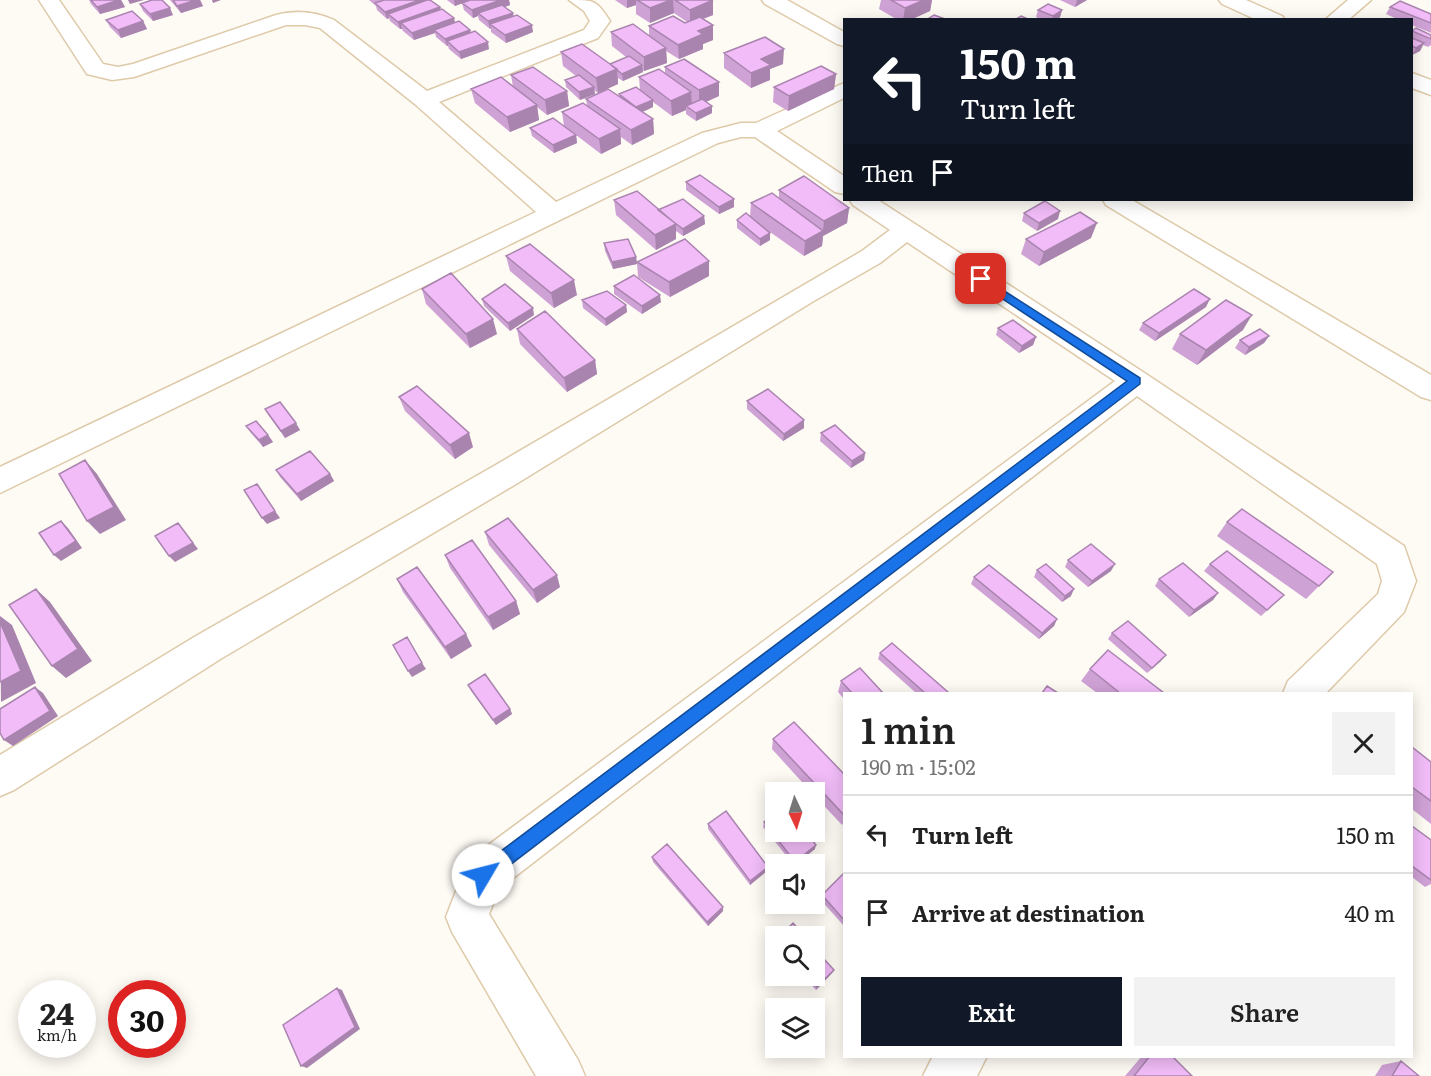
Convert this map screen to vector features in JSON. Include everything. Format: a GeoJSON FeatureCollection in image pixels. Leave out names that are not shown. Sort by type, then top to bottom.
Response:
{"type":"FeatureCollection","features":[{"type":"Feature","properties":{"kind":"street"},"geometry":{"type":"LineString","coordinates":[[49,0],[95,69],[107,74],[122,74],[140,69],[283,19],[316,19],[327,24],[424,100],[554,214]]}},
{"type":"Feature","properties":{"kind":"street"},"geometry":{"type":"LineString","coordinates":[[424,100],[591,34],[600,21],[591,7],[579,0]]}},
{"type":"Feature","properties":{"kind":"street"},"geometry":{"type":"LineString","coordinates":[[772,0],[843,39]]}},
{"type":"Feature","properties":{"kind":"street"},"geometry":{"type":"LineString","coordinates":[[1229,0],[1270,18]]}},
{"type":"Feature","properties":{"kind":"street"},"geometry":{"type":"LineString","coordinates":[[1338,18],[1361,0]]}},
{"type":"Feature","properties":{"kind":"street"},"geometry":{"type":"LineString","coordinates":[[1413,80],[1431,88]]}},
{"type":"Feature","properties":{"kind":"street"},"geometry":{"type":"LineString","coordinates":[[0,481],[710,138],[741,130],[760,130],[843,90]]}},
{"type":"Feature","properties":{"kind":"street"},"geometry":{"type":"LineString","coordinates":[[760,130],[843,187]]}},
{"type":"Feature","properties":{"kind":"street"},"geometry":{"type":"LineString","coordinates":[[863,201],[1136,381],[1392,556],[1399,581],[1392,602],[1302,692]]}},
{"type":"Feature","properties":{"kind":"street"},"geometry":{"type":"LineString","coordinates":[[1117,201],[1431,389]]}},
{"type":"Feature","properties":{"kind":"street"},"geometry":{"type":"LineString","coordinates":[[0,777],[209,647],[871,257],[906,230]]}},
{"type":"Feature","properties":{"kind":"street"},"geometry":{"type":"LineString","coordinates":[[562,1076],[467,917],[483,875],[1136,381]]}},
{"type":"Feature","properties":{"kind":"street"},"geometry":{"type":"LineString","coordinates":[[946,1076],[962,1058]]}},
{"type":"Feature","properties":{"kind":"building"},"geometry":{"type":"Polygon","coordinates":[[[91,0],[119,0],[97,7],[91,0]]]}},
{"type":"Feature","properties":{"kind":"building"},"geometry":{"type":"Polygon","coordinates":[[[162,0],[170,8],[150,14],[140,4],[162,0]]]}},
{"type":"Feature","properties":{"kind":"building"},"geometry":{"type":"Polygon","coordinates":[[[173,0],[196,0],[177,6],[173,0]]]}},
{"type":"Feature","properties":{"kind":"building"},"geometry":{"type":"Polygon","coordinates":[[[384,0],[420,0],[385,12],[375,3],[384,0]]]}},
{"type":"Feature","properties":{"kind":"building"},"geometry":{"type":"Polygon","coordinates":[[[427,0],[440,7],[398,22],[388,14],[427,0]]]}},
{"type":"Feature","properties":{"kind":"building"},"geometry":{"type":"Polygon","coordinates":[[[470,0],[501,0],[472,10],[462,3],[470,0]]]}},
{"type":"Feature","properties":{"kind":"building"},"geometry":{"type":"Polygon","coordinates":[[[637,0],[671,0],[650,8],[637,0]]]}},
{"type":"Feature","properties":{"kind":"building"},"geometry":{"type":"Polygon","coordinates":[[[675,0],[713,0],[690,10],[675,0]]]}},
{"type":"Feature","properties":{"kind":"building"},"geometry":{"type":"Polygon","coordinates":[[[891,0],[924,0],[905,8],[891,0]]]}},
{"type":"Feature","properties":{"kind":"building"},"geometry":{"type":"Polygon","coordinates":[[[1400,1],[1431,14],[1431,23],[1390,7],[1400,1]]]}},
{"type":"Feature","properties":{"kind":"building"},"geometry":{"type":"Polygon","coordinates":[[[1048,4],[1062,10],[1053,16],[1038,10],[1048,4]]]}},
{"type":"Feature","properties":{"kind":"building"},"geometry":{"type":"Polygon","coordinates":[[[502,5],[513,13],[488,21],[478,13],[502,5]]]}},
{"type":"Feature","properties":{"kind":"building"},"geometry":{"type":"Polygon","coordinates":[[[442,9],[454,18],[412,33],[401,23],[442,9]]]}},
{"type":"Feature","properties":{"kind":"building"},"geometry":{"type":"Polygon","coordinates":[[[132,11],[143,21],[118,30],[106,20],[132,11]]]}},
{"type":"Feature","properties":{"kind":"building"},"geometry":{"type":"Polygon","coordinates":[[[517,15],[532,25],[505,35],[490,24],[517,15]]]}},
{"type":"Feature","properties":{"kind":"building"},"geometry":{"type":"Polygon","coordinates":[[[673,16],[685,23],[700,17],[713,25],[698,31],[703,34],[678,45],[649,26],[673,16]]]}},
{"type":"Feature","properties":{"kind":"building"},"geometry":{"type":"Polygon","coordinates":[[[459,21],[470,30],[445,39],[434,30],[459,21]]]}},
{"type":"Feature","properties":{"kind":"building"},"geometry":{"type":"Polygon","coordinates":[[[633,24],[666,48],[644,57],[611,32],[633,24]]]}},
{"type":"Feature","properties":{"kind":"building"},"geometry":{"type":"Polygon","coordinates":[[[1416,28],[1431,35],[1431,39],[1413,31],[1416,28]]]}},
{"type":"Feature","properties":{"kind":"building"},"geometry":{"type":"Polygon","coordinates":[[[475,31],[488,42],[459,52],[447,41],[475,31]]]}},
{"type":"Feature","properties":{"kind":"building"},"geometry":{"type":"Polygon","coordinates":[[[765,37],[784,49],[761,59],[771,65],[751,73],[724,53],[765,37]]]}},
{"type":"Feature","properties":{"kind":"building"},"geometry":{"type":"Polygon","coordinates":[[[1413,38],[1424,43],[1416,48],[1413,46],[1413,38]]]}},
{"type":"Feature","properties":{"kind":"building"},"geometry":{"type":"Polygon","coordinates":[[[582,44],[617,69],[596,78],[561,52],[582,44]]]}},
{"type":"Feature","properties":{"kind":"building"},"geometry":{"type":"Polygon","coordinates":[[[629,56],[642,65],[622,74],[610,64],[629,56]]]}},
{"type":"Feature","properties":{"kind":"building"},"geometry":{"type":"Polygon","coordinates":[[[684,59],[719,82],[699,90],[665,67],[684,59]]]}},
{"type":"Feature","properties":{"kind":"building"},"geometry":{"type":"Polygon","coordinates":[[[821,66],[836,74],[789,96],[774,87],[821,66]]]}},
{"type":"Feature","properties":{"kind":"building"},"geometry":{"type":"Polygon","coordinates":[[[533,67],[567,91],[545,100],[511,75],[533,67]]]}},
{"type":"Feature","properties":{"kind":"building"},"geometry":{"type":"Polygon","coordinates":[[[659,69],[691,92],[671,101],[639,77],[659,69]]]}},
{"type":"Feature","properties":{"kind":"building"},"geometry":{"type":"Polygon","coordinates":[[[579,75],[594,87],[579,92],[565,80],[579,75]]]}},
{"type":"Feature","properties":{"kind":"building"},"geometry":{"type":"Polygon","coordinates":[[[501,77],[537,105],[507,117],[471,89],[501,77]]]}},
{"type":"Feature","properties":{"kind":"building"},"geometry":{"type":"Polygon","coordinates":[[[636,87],[653,100],[636,107],[619,94],[636,87]]]}},
{"type":"Feature","properties":{"kind":"building"},"geometry":{"type":"Polygon","coordinates":[[[608,89],[653,119],[631,130],[586,99],[608,89]]]}},
{"type":"Feature","properties":{"kind":"building"},"geometry":{"type":"Polygon","coordinates":[[[702,99],[712,106],[696,113],[686,106],[702,99]]]}},
{"type":"Feature","properties":{"kind":"building"},"geometry":{"type":"Polygon","coordinates":[[[583,103],[620,129],[599,139],[562,112],[583,103]]]}},
{"type":"Feature","properties":{"kind":"building"},"geometry":{"type":"Polygon","coordinates":[[[553,118],[576,135],[553,145],[530,128],[553,118]]]}},
{"type":"Feature","properties":{"kind":"building"},"geometry":{"type":"Polygon","coordinates":[[[700,175],[734,199],[719,207],[686,182],[700,175]]]}},
{"type":"Feature","properties":{"kind":"building"},"geometry":{"type":"Polygon","coordinates":[[[804,176],[849,208],[824,221],[779,190],[804,176]]]}},
{"type":"Feature","properties":{"kind":"building"},"geometry":{"type":"Polygon","coordinates":[[[637,191],[676,224],[655,235],[614,200],[637,191]]]}},
{"type":"Feature","properties":{"kind":"building"},"geometry":{"type":"Polygon","coordinates":[[[772,193],[823,231],[805,241],[751,203],[772,193]]]}},
{"type":"Feature","properties":{"kind":"building"},"geometry":{"type":"Polygon","coordinates":[[[683,199],[704,216],[683,229],[658,210],[683,199]]]}},
{"type":"Feature","properties":{"kind":"building"},"geometry":{"type":"Polygon","coordinates":[[[1045,201],[1060,211],[1039,223],[1024,213],[1045,201]]]}},
{"type":"Feature","properties":{"kind":"building"},"geometry":{"type":"Polygon","coordinates":[[[1080,212],[1097,223],[1044,252],[1026,239],[1080,212]]]}},
{"type":"Feature","properties":{"kind":"building"},"geometry":{"type":"Polygon","coordinates":[[[746,213],[770,233],[760,239],[737,220],[746,213]]]}},
{"type":"Feature","properties":{"kind":"building"},"geometry":{"type":"Polygon","coordinates":[[[628,239],[636,257],[612,262],[604,243],[628,239]]]}},
{"type":"Feature","properties":{"kind":"building"},"geometry":{"type":"Polygon","coordinates":[[[685,239],[709,261],[669,282],[637,262],[685,239]]]}},
{"type":"Feature","properties":{"kind":"building"},"geometry":{"type":"Polygon","coordinates":[[[530,244],[574,280],[551,293],[506,256],[530,244]]]}},
{"type":"Feature","properties":{"kind":"building"},"geometry":{"type":"Polygon","coordinates":[[[451,273],[493,319],[466,334],[422,289],[451,273]]]}},
{"type":"Feature","properties":{"kind":"building"},"geometry":{"type":"Polygon","coordinates":[[[634,275],[660,295],[642,306],[614,286],[634,275]]]}},
{"type":"Feature","properties":{"kind":"building"},"geometry":{"type":"Polygon","coordinates":[[[505,284],[533,308],[508,323],[482,299],[505,284]]]}},
{"type":"Feature","properties":{"kind":"building"},"geometry":{"type":"Polygon","coordinates":[[[1194,289],[1210,299],[1159,333],[1143,323],[1194,289]]]}},
{"type":"Feature","properties":{"kind":"building"},"geometry":{"type":"Polygon","coordinates":[[[607,291],[626,305],[605,319],[582,300],[607,291]]]}},
{"type":"Feature","properties":{"kind":"building"},"geometry":{"type":"Polygon","coordinates":[[[1226,300],[1252,315],[1206,350],[1180,334],[1226,300]]]}},
{"type":"Feature","properties":{"kind":"building"},"geometry":{"type":"Polygon","coordinates":[[[545,311],[595,360],[564,378],[517,329],[545,311]]]}},
{"type":"Feature","properties":{"kind":"building"},"geometry":{"type":"Polygon","coordinates":[[[1013,320],[1036,337],[1022,346],[998,328],[1013,320]]]}},
{"type":"Feature","properties":{"kind":"building"},"geometry":{"type":"Polygon","coordinates":[[[1260,329],[1269,336],[1249,347],[1240,340],[1260,329]]]}},
{"type":"Feature","properties":{"kind":"building"},"geometry":{"type":"Polygon","coordinates":[[[417,386],[469,433],[450,445],[399,397],[417,386]]]}},
{"type":"Feature","properties":{"kind":"building"},"geometry":{"type":"Polygon","coordinates":[[[768,389],[804,420],[784,434],[747,401],[768,389]]]}},
{"type":"Feature","properties":{"kind":"building"},"geometry":{"type":"Polygon","coordinates":[[[280,402],[296,423],[281,431],[265,409],[280,402]]]}},
{"type":"Feature","properties":{"kind":"building"},"geometry":{"type":"Polygon","coordinates":[[[256,421],[268,435],[259,440],[246,426],[256,421]]]}},
{"type":"Feature","properties":{"kind":"building"},"geometry":{"type":"Polygon","coordinates":[[[835,425],[865,453],[852,461],[821,433],[835,425]]]}},
{"type":"Feature","properties":{"kind":"building"},"geometry":{"type":"Polygon","coordinates":[[[310,451],[330,474],[297,494],[276,470],[310,451]]]}},
{"type":"Feature","properties":{"kind":"building"},"geometry":{"type":"Polygon","coordinates":[[[85,460],[114,507],[87,521],[59,474],[85,460]]]}},
{"type":"Feature","properties":{"kind":"building"},"geometry":{"type":"Polygon","coordinates":[[[257,484],[275,511],[262,518],[244,490],[257,484]]]}},
{"type":"Feature","properties":{"kind":"building"},"geometry":{"type":"Polygon","coordinates":[[[1242,509],[1333,572],[1319,586],[1227,522],[1242,509]]]}},
{"type":"Feature","properties":{"kind":"building"},"geometry":{"type":"Polygon","coordinates":[[[508,518],[557,575],[533,590],[485,532],[508,518]]]}},
{"type":"Feature","properties":{"kind":"building"},"geometry":{"type":"Polygon","coordinates":[[[61,521],[76,541],[54,555],[39,533],[61,521]]]}},
{"type":"Feature","properties":{"kind":"building"},"geometry":{"type":"Polygon","coordinates":[[[178,523],[193,543],[169,556],[155,536],[178,523]]]}},
{"type":"Feature","properties":{"kind":"building"},"geometry":{"type":"Polygon","coordinates":[[[472,540],[516,601],[488,617],[445,555],[472,540]]]}},
{"type":"Feature","properties":{"kind":"building"},"geometry":{"type":"Polygon","coordinates":[[[1091,544],[1115,564],[1092,581],[1068,560],[1091,544]]]}},
{"type":"Feature","properties":{"kind":"building"},"geometry":{"type":"Polygon","coordinates":[[[1227,551],[1284,595],[1267,610],[1210,564],[1227,551]]]}},
{"type":"Feature","properties":{"kind":"building"},"geometry":{"type":"Polygon","coordinates":[[[1183,563],[1218,593],[1194,610],[1159,579],[1183,563]]]}},
{"type":"Feature","properties":{"kind":"building"},"geometry":{"type":"Polygon","coordinates":[[[1046,564],[1074,589],[1065,596],[1037,570],[1046,564]]]}},
{"type":"Feature","properties":{"kind":"building"},"geometry":{"type":"Polygon","coordinates":[[[989,565],[1057,619],[1042,633],[974,577],[989,565]]]}},
{"type":"Feature","properties":{"kind":"building"},"geometry":{"type":"Polygon","coordinates":[[[417,567],[466,634],[445,647],[397,579],[417,567]]]}},
{"type":"Feature","properties":{"kind":"building"},"geometry":{"type":"Polygon","coordinates":[[[36,589],[78,649],[52,666],[9,605],[36,589]]]}},
{"type":"Feature","properties":{"kind":"building"},"geometry":{"type":"Polygon","coordinates":[[[1128,621],[1166,655],[1152,668],[1112,633],[1128,621]]]}},
{"type":"Feature","properties":{"kind":"building"},"geometry":{"type":"Polygon","coordinates":[[[0,622],[21,671],[0,682],[0,622]]]}},
{"type":"Feature","properties":{"kind":"building"},"geometry":{"type":"Polygon","coordinates":[[[407,637],[422,663],[408,671],[393,645],[407,637]]]}},
{"type":"Feature","properties":{"kind":"building"},"geometry":{"type":"Polygon","coordinates":[[[892,643],[948,692],[924,692],[880,653],[892,643]]]}},
{"type":"Feature","properties":{"kind":"building"},"geometry":{"type":"Polygon","coordinates":[[[1108,650],[1163,692],[1119,692],[1090,669],[1108,650]]]}},
{"type":"Feature","properties":{"kind":"building"},"geometry":{"type":"Polygon","coordinates":[[[860,668],[882,692],[851,692],[841,681],[860,668]]]}},
{"type":"Feature","properties":{"kind":"building"},"geometry":{"type":"Polygon","coordinates":[[[485,674],[510,709],[493,720],[468,685],[485,674]]]}},
{"type":"Feature","properties":{"kind":"building"},"geometry":{"type":"Polygon","coordinates":[[[1047,686],[1056,692],[1043,692],[1047,686]]]}},
{"type":"Feature","properties":{"kind":"building"},"geometry":{"type":"Polygon","coordinates":[[[35,687],[50,711],[4,740],[0,733],[0,709],[35,687]]]}},
{"type":"Feature","properties":{"kind":"building"},"geometry":{"type":"Polygon","coordinates":[[[794,722],[843,773],[843,814],[825,795],[825,782],[813,782],[773,739],[794,722]]]}},
{"type":"Feature","properties":{"kind":"building"},"geometry":{"type":"Polygon","coordinates":[[[1413,748],[1431,762],[1431,801],[1413,788],[1413,748]]]}},
{"type":"Feature","properties":{"kind":"building"},"geometry":{"type":"Polygon","coordinates":[[[726,811],[765,863],[765,869],[750,881],[708,824],[726,811]]]}},
{"type":"Feature","properties":{"kind":"building"},"geometry":{"type":"Polygon","coordinates":[[[1413,827],[1431,840],[1431,880],[1413,867],[1413,827]]]}},
{"type":"Feature","properties":{"kind":"building"},"geometry":{"type":"Polygon","coordinates":[[[780,842],[813,842],[816,845],[805,854],[789,854],[780,842]]]}},
{"type":"Feature","properties":{"kind":"building"},"geometry":{"type":"Polygon","coordinates":[[[667,844],[723,907],[707,922],[652,857],[667,844]]]}},
{"type":"Feature","properties":{"kind":"building"},"geometry":{"type":"Polygon","coordinates":[[[843,874],[843,919],[825,898],[825,892],[843,874]]]}},
{"type":"Feature","properties":{"kind":"building"},"geometry":{"type":"Polygon","coordinates":[[[825,960],[834,970],[825,979],[825,960]]]}},
{"type":"Feature","properties":{"kind":"building"},"geometry":{"type":"Polygon","coordinates":[[[337,988],[355,1027],[301,1066],[283,1025],[337,988]]]}},
{"type":"Feature","properties":{"kind":"building"},"geometry":{"type":"Polygon","coordinates":[[[1148,1058],[1174,1058],[1192,1076],[1134,1076],[1148,1058]]]}},
{"type":"Feature","properties":{"kind":"building"},"geometry":{"type":"Polygon","coordinates":[[[1401,1061],[1419,1076],[1392,1076],[1401,1061]]]}},
{"type":"Feature","properties":{"kind":"route"},"geometry":{"type":"LineString","coordinates":[[483,875],[1136,381],[981,279]]}}]}
